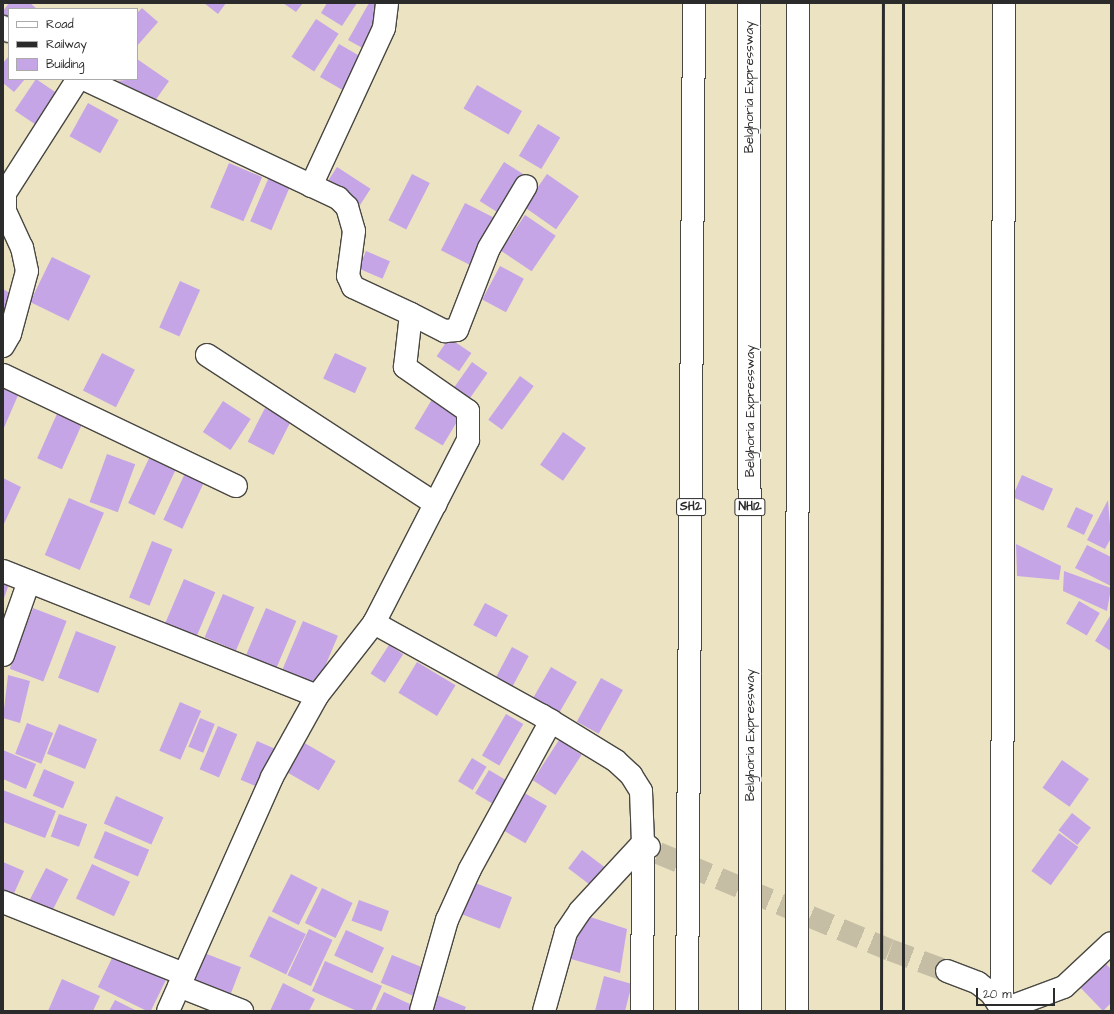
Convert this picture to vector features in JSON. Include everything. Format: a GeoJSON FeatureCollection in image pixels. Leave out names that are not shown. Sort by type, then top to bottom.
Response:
{"type":"FeatureCollection","features":[{"type":"Feature","properties":{"kind":"main road"},"geometry":{"type":"LineString","coordinates":[[310,186],[384,28],[387,3]]}},
{"type":"Feature","properties":{"kind":"main road","name":"SH2"},"geometry":{"type":"LineString","coordinates":[[687,1011],[694,3]]}},
{"type":"Feature","properties":{"kind":"main road","name":"Belghoria Expressway"},"geometry":{"type":"LineString","coordinates":[[749,3],[750,1011]]}},
{"type":"Feature","properties":{"kind":"main road"},"geometry":{"type":"LineString","coordinates":[[796,1011],[798,3]]}},
{"type":"Feature","properties":{"kind":"main road"},"geometry":{"type":"LineString","coordinates":[[1002,1010],[1004,3]]}},
{"type":"Feature","properties":{"kind":"main road"},"geometry":{"type":"LineString","coordinates":[[3,346],[10,334],[27,271],[22,248],[4,211],[5,194],[18,169],[77,80]]}},
{"type":"Feature","properties":{"kind":"main road"},"geometry":{"type":"LineString","coordinates":[[86,80],[338,198],[347,207],[354,231],[348,276],[353,287],[445,331],[457,330],[489,248],[526,186]]}},
{"type":"Feature","properties":{"kind":"main road"},"geometry":{"type":"LineString","coordinates":[[168,1011],[272,777],[317,696],[374,623],[468,440],[471,423],[468,411],[405,367],[411,314]]}},
{"type":"Feature","properties":{"kind":"main road"},"geometry":{"type":"LineString","coordinates":[[207,355],[436,504]]}},
{"type":"Feature","properties":{"kind":"main road"},"geometry":{"type":"LineString","coordinates":[[3,375],[236,486]]}},
{"type":"Feature","properties":{"kind":"main road"},"geometry":{"type":"LineString","coordinates":[[3,571],[317,696]]}},
{"type":"Feature","properties":{"kind":"main road"},"geometry":{"type":"LineString","coordinates":[[3,655],[29,581]]}},
{"type":"Feature","properties":{"kind":"main road"},"geometry":{"type":"LineString","coordinates":[[374,623],[412,641],[551,721],[631,775],[641,791],[651,848],[642,1011]]}},
{"type":"Feature","properties":{"kind":"main road"},"geometry":{"type":"LineString","coordinates":[[421,1011],[448,920],[470,868],[551,721]]}},
{"type":"Feature","properties":{"kind":"main road"},"geometry":{"type":"LineString","coordinates":[[544,1011],[566,932],[580,911],[651,848]]}},
{"type":"Feature","properties":{"kind":"main road"},"geometry":{"type":"LineString","coordinates":[[3,902],[182,980],[242,1011]]}},
{"type":"Feature","properties":{"kind":"main road"},"geometry":{"type":"LineString","coordinates":[[1002,1010],[1064,987],[1111,943]]}},
{"type":"Feature","properties":{"kind":"main road"},"geometry":{"type":"LineString","coordinates":[[948,970],[978,983],[1002,1010]]}},
{"type":"Feature","properties":{"kind":"building"},"geometry":{"type":"Polygon","coordinates":[[[9,3],[30,3],[36,8],[8,8],[8,21],[3,17],[3,11],[9,3]]]}},
{"type":"Feature","properties":{"kind":"building"},"geometry":{"type":"Polygon","coordinates":[[[204,3],[226,3],[218,14],[204,3]]]}},
{"type":"Feature","properties":{"kind":"building"},"geometry":{"type":"Polygon","coordinates":[[[283,3],[303,3],[296,12],[283,3]]]}},
{"type":"Feature","properties":{"kind":"building"},"geometry":{"type":"Polygon","coordinates":[[[327,3],[357,3],[342,26],[321,13],[327,3]]]}},
{"type":"Feature","properties":{"kind":"building"},"geometry":{"type":"Polygon","coordinates":[[[369,3],[377,3],[385,11],[368,51],[348,40],[369,3]]]}},
{"type":"Feature","properties":{"kind":"building"},"geometry":{"type":"Polygon","coordinates":[[[142,8],[158,22],[138,45],[138,12],[142,8]]]}},
{"type":"Feature","properties":{"kind":"building"},"geometry":{"type":"Polygon","coordinates":[[[316,19],[339,34],[314,71],[291,57],[316,19]]]}},
{"type":"Feature","properties":{"kind":"building"},"geometry":{"type":"Polygon","coordinates":[[[339,44],[363,58],[344,91],[320,77],[339,44]]]}},
{"type":"Feature","properties":{"kind":"building"},"geometry":{"type":"Polygon","coordinates":[[[8,57],[8,80],[24,80],[14,92],[3,83],[3,63],[8,57]]]}},
{"type":"Feature","properties":{"kind":"building"},"geometry":{"type":"Polygon","coordinates":[[[138,60],[169,81],[152,105],[116,81],[138,80],[138,60]]]}},
{"type":"Feature","properties":{"kind":"building"},"geometry":{"type":"Polygon","coordinates":[[[35,80],[60,95],[39,127],[15,111],[35,80]]]}},
{"type":"Feature","properties":{"kind":"building"},"geometry":{"type":"Polygon","coordinates":[[[477,85],[522,111],[509,134],[464,108],[477,85]]]}},
{"type":"Feature","properties":{"kind":"building"},"geometry":{"type":"Polygon","coordinates":[[[88,103],[119,120],[100,153],[70,136],[88,103]]]}},
{"type":"Feature","properties":{"kind":"building"},"geometry":{"type":"Polygon","coordinates":[[[538,124],[560,137],[541,169],[519,156],[538,124]]]}},
{"type":"Feature","properties":{"kind":"building"},"geometry":{"type":"Polygon","coordinates":[[[504,162],[523,174],[498,213],[480,201],[504,162]]]}},
{"type":"Feature","properties":{"kind":"building"},"geometry":{"type":"Polygon","coordinates":[[[229,163],[262,177],[243,221],[210,207],[229,163]]]}},
{"type":"Feature","properties":{"kind":"building"},"geometry":{"type":"Polygon","coordinates":[[[337,167],[371,189],[359,206],[326,185],[337,167]]]}},
{"type":"Feature","properties":{"kind":"building"},"geometry":{"type":"Polygon","coordinates":[[[412,174],[430,183],[406,229],[388,220],[412,174]]]}},
{"type":"Feature","properties":{"kind":"building"},"geometry":{"type":"Polygon","coordinates":[[[547,174],[579,196],[556,229],[524,207],[547,174]]]}},
{"type":"Feature","properties":{"kind":"building"},"geometry":{"type":"Polygon","coordinates":[[[269,177],[290,186],[271,230],[250,221],[269,177]]]}},
{"type":"Feature","properties":{"kind":"building"},"geometry":{"type":"Polygon","coordinates":[[[465,203],[497,219],[473,267],[441,250],[465,203]]]}},
{"type":"Feature","properties":{"kind":"building"},"geometry":{"type":"Polygon","coordinates":[[[525,215],[556,236],[532,271],[501,251],[525,215]]]}},
{"type":"Feature","properties":{"kind":"building"},"geometry":{"type":"Polygon","coordinates":[[[366,251],[390,261],[383,279],[359,268],[366,251]]]}},
{"type":"Feature","properties":{"kind":"building"},"geometry":{"type":"Polygon","coordinates":[[[52,257],[91,276],[69,321],[30,302],[52,257]]]}},
{"type":"Feature","properties":{"kind":"building"},"geometry":{"type":"Polygon","coordinates":[[[500,266],[524,279],[506,312],[482,300],[500,266]]]}},
{"type":"Feature","properties":{"kind":"building"},"geometry":{"type":"Polygon","coordinates":[[[180,281],[200,290],[179,337],[159,328],[180,281]]]}},
{"type":"Feature","properties":{"kind":"building"},"geometry":{"type":"Polygon","coordinates":[[[3,289],[18,298],[3,323],[3,289]]]}},
{"type":"Feature","properties":{"kind":"building"},"geometry":{"type":"Polygon","coordinates":[[[449,338],[471,353],[459,371],[437,356],[449,338]]]}},
{"type":"Feature","properties":{"kind":"building"},"geometry":{"type":"Polygon","coordinates":[[[102,353],[135,370],[116,407],[83,390],[102,353]]]}},
{"type":"Feature","properties":{"kind":"building"},"geometry":{"type":"Polygon","coordinates":[[[335,353],[367,368],[355,393],[323,378],[335,353]]]}},
{"type":"Feature","properties":{"kind":"building"},"geometry":{"type":"Polygon","coordinates":[[[472,362],[488,373],[466,403],[451,392],[472,362]]]}},
{"type":"Feature","properties":{"kind":"building"},"geometry":{"type":"Polygon","coordinates":[[[520,376],[534,386],[502,430],[488,420],[520,376]]]}},
{"type":"Feature","properties":{"kind":"building"},"geometry":{"type":"Polygon","coordinates":[[[3,386],[19,393],[3,430],[3,386]]]}},
{"type":"Feature","properties":{"kind":"building"},"geometry":{"type":"Polygon","coordinates":[[[434,396],[462,413],[443,446],[414,429],[434,396]]]}},
{"type":"Feature","properties":{"kind":"building"},"geometry":{"type":"Polygon","coordinates":[[[223,401],[251,419],[231,450],[203,432],[223,401]]]}},
{"type":"Feature","properties":{"kind":"building"},"geometry":{"type":"Polygon","coordinates":[[[60,407],[85,418],[62,469],[37,458],[60,407]]]}},
{"type":"Feature","properties":{"kind":"building"},"geometry":{"type":"Polygon","coordinates":[[[265,408],[291,421],[274,455],[248,442],[265,408]]]}},
{"type":"Feature","properties":{"kind":"building"},"geometry":{"type":"Polygon","coordinates":[[[563,432],[586,448],[563,481],[540,465],[563,432]]]}},
{"type":"Feature","properties":{"kind":"building"},"geometry":{"type":"Polygon","coordinates":[[[107,454],[135,464],[118,512],[90,502],[107,454]]]}},
{"type":"Feature","properties":{"kind":"building"},"geometry":{"type":"Polygon","coordinates":[[[151,454],[177,466],[154,515],[128,503],[151,454]]]}},
{"type":"Feature","properties":{"kind":"building"},"geometry":{"type":"Polygon","coordinates":[[[187,469],[206,478],[182,529],[163,520],[187,469]]]}},
{"type":"Feature","properties":{"kind":"building"},"geometry":{"type":"Polygon","coordinates":[[[1022,475],[1053,489],[1043,511],[1012,497],[1022,475]]]}},
{"type":"Feature","properties":{"kind":"building"},"geometry":{"type":"Polygon","coordinates":[[[3,478],[21,487],[3,526],[3,478]]]}},
{"type":"Feature","properties":{"kind":"building"},"geometry":{"type":"Polygon","coordinates":[[[69,498],[104,513],[80,570],[45,555],[69,498]]]}},
{"type":"Feature","properties":{"kind":"building"},"geometry":{"type":"Polygon","coordinates":[[[1108,500],[1111,538],[1105,549],[1087,540],[1108,500]]]}},
{"type":"Feature","properties":{"kind":"building"},"geometry":{"type":"Polygon","coordinates":[[[1076,507],[1093,515],[1084,535],[1067,527],[1076,507]]]}},
{"type":"Feature","properties":{"kind":"building"},"geometry":{"type":"Polygon","coordinates":[[[152,541],[172,549],[150,606],[129,598],[152,541]]]}},
{"type":"Feature","properties":{"kind":"building"},"geometry":{"type":"Polygon","coordinates":[[[1016,544],[1061,566],[1059,580],[1017,576],[1016,544]]]}},
{"type":"Feature","properties":{"kind":"building"},"geometry":{"type":"Polygon","coordinates":[[[1087,545],[1111,557],[1111,586],[1075,568],[1087,545]]]}},
{"type":"Feature","properties":{"kind":"building"},"geometry":{"type":"Polygon","coordinates":[[[1064,571],[1111,588],[1107,611],[1063,591],[1064,571]]]}},
{"type":"Feature","properties":{"kind":"building"},"geometry":{"type":"Polygon","coordinates":[[[184,579],[215,592],[196,638],[164,625],[184,579]]]}},
{"type":"Feature","properties":{"kind":"building"},"geometry":{"type":"Polygon","coordinates":[[[3,582],[9,584],[3,601],[3,582]]]}},
{"type":"Feature","properties":{"kind":"building"},"geometry":{"type":"Polygon","coordinates":[[[223,594],[254,607],[236,651],[205,637],[223,594]]]}},
{"type":"Feature","properties":{"kind":"building"},"geometry":{"type":"Polygon","coordinates":[[[1079,601],[1100,613],[1087,636],[1066,624],[1079,601]]]}},
{"type":"Feature","properties":{"kind":"building"},"geometry":{"type":"Polygon","coordinates":[[[485,603],[508,615],[496,637],[473,625],[485,603]]]}},
{"type":"Feature","properties":{"kind":"building"},"geometry":{"type":"Polygon","coordinates":[[[33,608],[67,621],[43,682],[10,669],[33,608]]]}},
{"type":"Feature","properties":{"kind":"building"},"geometry":{"type":"Polygon","coordinates":[[[266,608],[296,621],[275,672],[245,659],[266,608]]]}},
{"type":"Feature","properties":{"kind":"building"},"geometry":{"type":"Polygon","coordinates":[[[1110,616],[1111,617],[1111,651],[1095,641],[1110,616]]]}},
{"type":"Feature","properties":{"kind":"building"},"geometry":{"type":"Polygon","coordinates":[[[303,621],[338,636],[315,689],[280,674],[303,621]]]}},
{"type":"Feature","properties":{"kind":"building"},"geometry":{"type":"Polygon","coordinates":[[[76,631],[116,646],[98,693],[58,678],[76,631]]]}},
{"type":"Feature","properties":{"kind":"building"},"geometry":{"type":"Polygon","coordinates":[[[389,645],[403,654],[385,683],[370,674],[389,645]]]}},
{"type":"Feature","properties":{"kind":"building"},"geometry":{"type":"Polygon","coordinates":[[[512,647],[529,656],[510,690],[494,681],[512,647]]]}},
{"type":"Feature","properties":{"kind":"building"},"geometry":{"type":"Polygon","coordinates":[[[417,662],[456,685],[437,716],[398,693],[417,662]]]}},
{"type":"Feature","properties":{"kind":"building"},"geometry":{"type":"Polygon","coordinates":[[[551,667],[577,682],[557,716],[532,701],[551,667]]]}},
{"type":"Feature","properties":{"kind":"building"},"geometry":{"type":"Polygon","coordinates":[[[8,675],[30,681],[20,723],[3,718],[8,675]]]}},
{"type":"Feature","properties":{"kind":"building"},"geometry":{"type":"Polygon","coordinates":[[[601,678],[623,690],[599,734],[577,722],[601,678]]]}},
{"type":"Feature","properties":{"kind":"building"},"geometry":{"type":"Polygon","coordinates":[[[180,702],[201,711],[180,760],[159,751],[180,702]]]}},
{"type":"Feature","properties":{"kind":"building"},"geometry":{"type":"Polygon","coordinates":[[[506,714],[523,724],[499,766],[482,756],[506,714]]]}},
{"type":"Feature","properties":{"kind":"building"},"geometry":{"type":"Polygon","coordinates":[[[200,718],[215,724],[203,753],[188,747],[200,718]]]}},
{"type":"Feature","properties":{"kind":"building"},"geometry":{"type":"Polygon","coordinates":[[[27,723],[53,733],[41,764],[15,754],[27,723]]]}},
{"type":"Feature","properties":{"kind":"building"},"geometry":{"type":"Polygon","coordinates":[[[59,724],[97,739],[85,769],[47,754],[59,724]]]}},
{"type":"Feature","properties":{"kind":"building"},"geometry":{"type":"Polygon","coordinates":[[[218,726],[237,734],[219,777],[200,769],[218,726]]]}},
{"type":"Feature","properties":{"kind":"building"},"geometry":{"type":"Polygon","coordinates":[[[559,740],[582,755],[556,795],[533,780],[559,740]]]}},
{"type":"Feature","properties":{"kind":"building"},"geometry":{"type":"Polygon","coordinates":[[[257,741],[276,749],[260,788],[241,780],[257,741]]]}},
{"type":"Feature","properties":{"kind":"building"},"geometry":{"type":"Polygon","coordinates":[[[301,741],[336,761],[319,790],[284,770],[301,741]]]}},
{"type":"Feature","properties":{"kind":"building"},"geometry":{"type":"Polygon","coordinates":[[[3,750],[36,764],[26,789],[3,779],[3,750]]]}},
{"type":"Feature","properties":{"kind":"building"},"geometry":{"type":"Polygon","coordinates":[[[472,758],[487,767],[473,790],[458,781],[472,758]]]}},
{"type":"Feature","properties":{"kind":"building"},"geometry":{"type":"Polygon","coordinates":[[[1062,760],[1089,779],[1070,807],[1042,788],[1062,760]]]}},
{"type":"Feature","properties":{"kind":"building"},"geometry":{"type":"Polygon","coordinates":[[[44,769],[74,782],[63,809],[33,796],[44,769]]]}},
{"type":"Feature","properties":{"kind":"building"},"geometry":{"type":"Polygon","coordinates":[[[489,770],[509,782],[495,805],[475,793],[489,770]]]}},
{"type":"Feature","properties":{"kind":"building"},"geometry":{"type":"Polygon","coordinates":[[[3,790],[56,811],[45,838],[3,822],[3,790]]]}},
{"type":"Feature","properties":{"kind":"building"},"geometry":{"type":"Polygon","coordinates":[[[521,791],[547,806],[525,843],[500,828],[521,791]]]}},
{"type":"Feature","properties":{"kind":"building"},"geometry":{"type":"Polygon","coordinates":[[[116,796],[164,817],[151,845],[104,823],[116,796]]]}},
{"type":"Feature","properties":{"kind":"building"},"geometry":{"type":"Polygon","coordinates":[[[1072,813],[1091,828],[1077,845],[1058,830],[1072,813]]]}},
{"type":"Feature","properties":{"kind":"building"},"geometry":{"type":"Polygon","coordinates":[[[59,814],[87,824],[79,847],[51,837],[59,814]]]}},
{"type":"Feature","properties":{"kind":"building"},"geometry":{"type":"Polygon","coordinates":[[[105,831],[149,850],[138,876],[94,858],[105,831]]]}},
{"type":"Feature","properties":{"kind":"building"},"geometry":{"type":"Polygon","coordinates":[[[1059,833],[1078,847],[1051,885],[1031,871],[1059,833]]]}},
{"type":"Feature","properties":{"kind":"building"},"geometry":{"type":"Polygon","coordinates":[[[582,850],[607,869],[593,887],[568,868],[582,850]]]}},
{"type":"Feature","properties":{"kind":"building"},"geometry":{"type":"Polygon","coordinates":[[[3,862],[24,871],[11,900],[3,896],[3,862]]]}},
{"type":"Feature","properties":{"kind":"building"},"geometry":{"type":"Polygon","coordinates":[[[92,864],[130,882],[114,916],[76,898],[92,864]]]}},
{"type":"Feature","properties":{"kind":"building"},"geometry":{"type":"Polygon","coordinates":[[[46,868],[68,879],[52,911],[30,900],[46,868]]]}},
{"type":"Feature","properties":{"kind":"building"},"geometry":{"type":"Polygon","coordinates":[[[291,874],[318,888],[299,925],[272,911],[291,874]]]}},
{"type":"Feature","properties":{"kind":"building"},"geometry":{"type":"Polygon","coordinates":[[[470,881],[512,897],[500,929],[458,913],[470,881]]]}},
{"type":"Feature","properties":{"kind":"building"},"geometry":{"type":"Polygon","coordinates":[[[322,888],[353,903],[335,938],[305,923],[322,888]]]}},
{"type":"Feature","properties":{"kind":"building"},"geometry":{"type":"Polygon","coordinates":[[[359,900],[389,911],[382,932],[351,921],[359,900]]]}},
{"type":"Feature","properties":{"kind":"building"},"geometry":{"type":"Polygon","coordinates":[[[584,915],[627,929],[620,973],[571,959],[584,915]]]}},
{"type":"Feature","properties":{"kind":"building"},"geometry":{"type":"Polygon","coordinates":[[[269,916],[306,934],[286,974],[249,956],[269,916]]]}},
{"type":"Feature","properties":{"kind":"building"},"geometry":{"type":"Polygon","coordinates":[[[309,929],[333,940],[311,986],[287,975],[309,929]]]}},
{"type":"Feature","properties":{"kind":"building"},"geometry":{"type":"Polygon","coordinates":[[[346,930],[384,948],[372,973],[334,955],[346,930]]]}},
{"type":"Feature","properties":{"kind":"building"},"geometry":{"type":"Polygon","coordinates":[[[199,951],[241,967],[230,996],[188,980],[199,951]]]}},
{"type":"Feature","properties":{"kind":"building"},"geometry":{"type":"Polygon","coordinates":[[[115,952],[167,977],[151,1011],[147,1011],[98,987],[115,952]]]}},
{"type":"Feature","properties":{"kind":"building"},"geometry":{"type":"Polygon","coordinates":[[[392,955],[427,969],[416,997],[381,983],[392,955]]]}},
{"type":"Feature","properties":{"kind":"building"},"geometry":{"type":"Polygon","coordinates":[[[1101,959],[1111,969],[1111,1003],[1103,1011],[1075,982],[1101,959]]]}},
{"type":"Feature","properties":{"kind":"building"},"geometry":{"type":"Polygon","coordinates":[[[325,961],[382,986],[371,1011],[357,1011],[312,991],[325,961]]]}},
{"type":"Feature","properties":{"kind":"building"},"geometry":{"type":"Polygon","coordinates":[[[604,976],[632,984],[625,1011],[595,1011],[604,976]]]}},
{"type":"Feature","properties":{"kind":"building"},"geometry":{"type":"Polygon","coordinates":[[[62,979],[100,996],[93,1011],[48,1011],[62,979]]]}},
{"type":"Feature","properties":{"kind":"building"},"geometry":{"type":"Polygon","coordinates":[[[283,983],[315,999],[309,1011],[270,1011],[283,983]]]}},
{"type":"Feature","properties":{"kind":"building"},"geometry":{"type":"Polygon","coordinates":[[[384,992],[412,1005],[409,1011],[375,1011],[384,992]]]}},
{"type":"Feature","properties":{"kind":"building"},"geometry":{"type":"Polygon","coordinates":[[[437,995],[466,1007],[464,1011],[430,1011],[437,995]]]}},
{"type":"Feature","properties":{"kind":"building"},"geometry":{"type":"Polygon","coordinates":[[[115,1000],[137,1011],[109,1011],[115,1000]]]}},
{"type":"Feature","properties":{"kind":"tunnel"},"geometry":{"type":"LineString","coordinates":[[658,853],[890,950],[947,971]]}},
{"type":"Feature","properties":{"kind":"railway"},"geometry":{"type":"LineString","coordinates":[[881,1011],[883,3]]}},
{"type":"Feature","properties":{"kind":"railway"},"geometry":{"type":"LineString","coordinates":[[903,3],[903,1011]]}}]}
